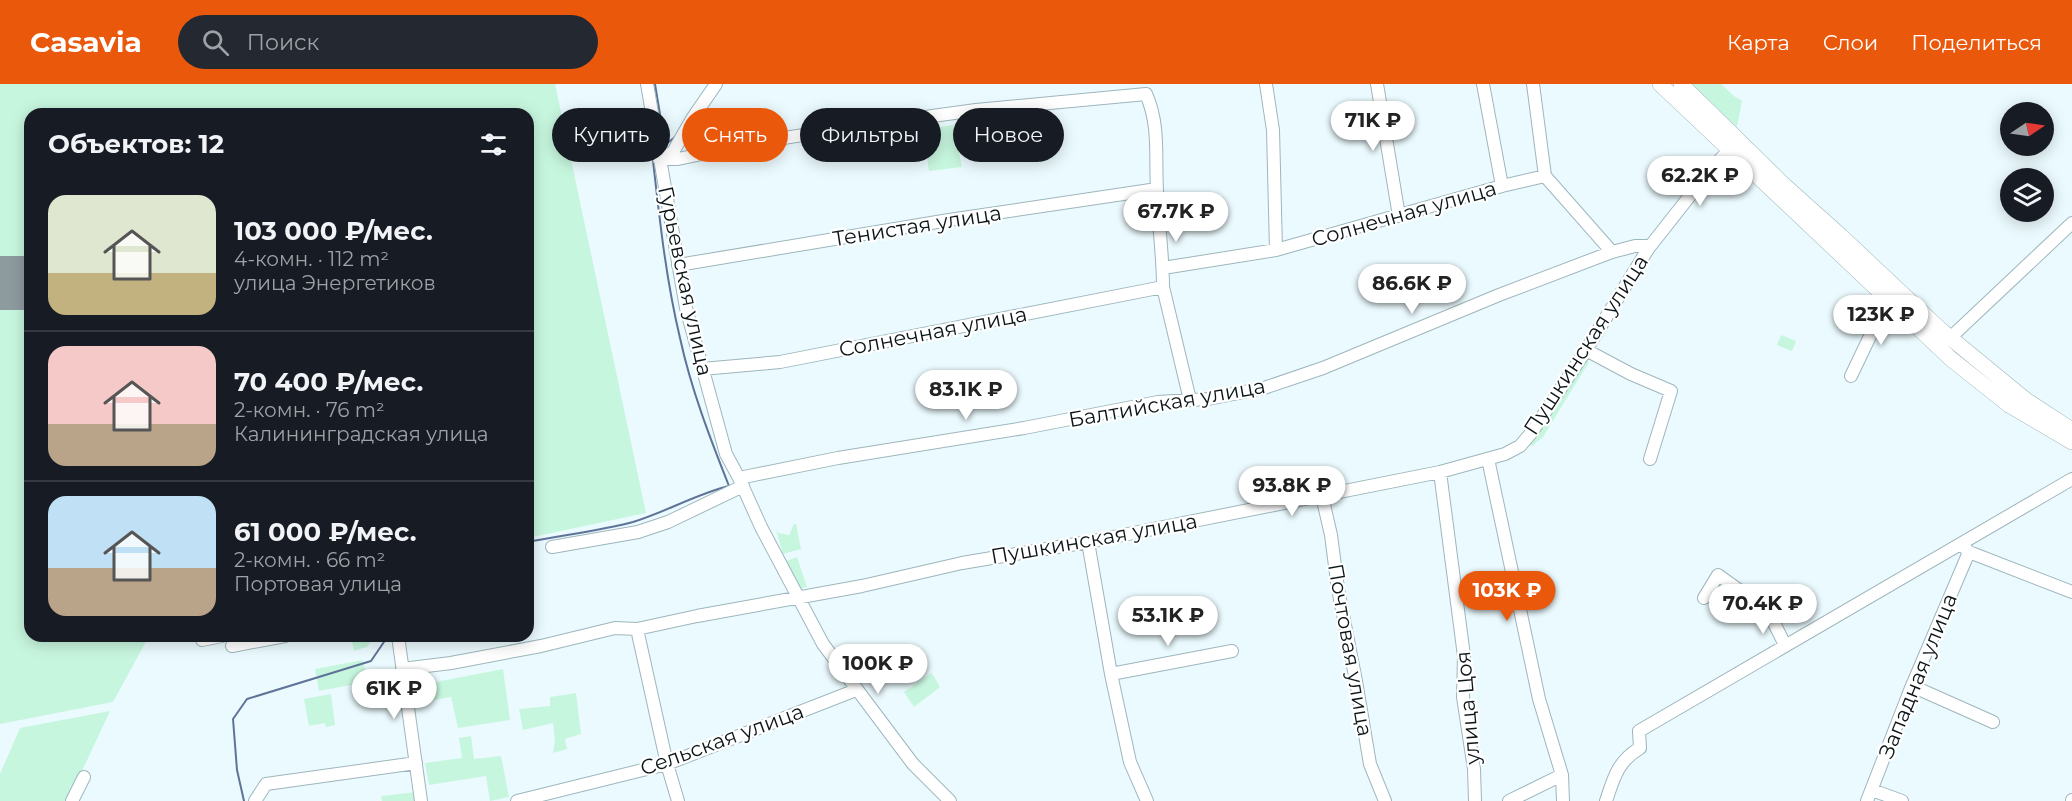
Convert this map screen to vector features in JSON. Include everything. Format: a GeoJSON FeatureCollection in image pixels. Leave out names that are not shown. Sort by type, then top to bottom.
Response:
{"type":"FeatureCollection","features":[{"type":"Feature","properties":{"kind":"main road"},"geometry":{"type":"LineString","coordinates":[[1660,84],[1734,146],[1950,338],[2026,400],[2072,430]]}},
{"type":"Feature","properties":{"kind":"main road"},"geometry":{"type":"LineString","coordinates":[[1680,84],[1734,146],[1951,359],[2009,405],[2072,442]]}},
{"type":"Feature","properties":{"kind":"main road"},"geometry":{"type":"LineString","coordinates":[[1932,341],[1941,342],[1950,338]]}},
{"type":"Feature","properties":{"kind":"main road"},"geometry":{"type":"LineString","coordinates":[[1950,338],[1951,359]]}},
{"type":"Feature","properties":{"kind":"street","name":"Гурьевская улица"},"geometry":{"type":"LineString","coordinates":[[647,84],[651,108]]}},
{"type":"Feature","properties":{"kind":"street"},"geometry":{"type":"LineString","coordinates":[[670,153],[716,84]]}},
{"type":"Feature","properties":{"kind":"street"},"geometry":{"type":"LineString","coordinates":[[1266,84],[1273,130],[1276,250]]}},
{"type":"Feature","properties":{"kind":"street"},"geometry":{"type":"LineString","coordinates":[[1377,84],[1399,216]]}},
{"type":"Feature","properties":{"kind":"street"},"geometry":{"type":"LineString","coordinates":[[1483,84],[1502,186]]}},
{"type":"Feature","properties":{"kind":"street"},"geometry":{"type":"LineString","coordinates":[[1533,84],[1545,176],[1612,252]]}},
{"type":"Feature","properties":{"kind":"street"},"geometry":{"type":"LineString","coordinates":[[670,159],[759,142],[895,121],[987,109],[1146,94],[1153,109],[1156,141],[1156,189],[1163,286],[1190,400]]}},
{"type":"Feature","properties":{"kind":"street","name":"Пушкинская улица"},"geometry":{"type":"LineString","coordinates":[[402,669],[451,663],[541,646],[615,628],[637,629],[862,586],[962,563],[1088,542],[1322,496],[1440,472],[1488,459],[1520,446],[1532,432],[1650,246],[1711,169],[1734,146]]}},
{"type":"Feature","properties":{"kind":"street","name":"Гурьевская улица"},"geometry":{"type":"LineString","coordinates":[[660,162],[686,308],[726,454],[761,527],[823,644],[913,764],[945,800]]}},
{"type":"Feature","properties":{"kind":"street","name":"Солнечная улица"},"geometry":{"type":"LineString","coordinates":[[1163,268],[1276,250],[1545,176]]}},
{"type":"Feature","properties":{"kind":"street","name":"Тенистая улица"},"geometry":{"type":"LineString","coordinates":[[678,265],[949,220],[1156,189]]}},
{"type":"Feature","properties":{"kind":"street"},"geometry":{"type":"LineString","coordinates":[[1950,338],[2072,224]]}},
{"type":"Feature","properties":{"kind":"street","name":"Балтийская улица"},"geometry":{"type":"LineString","coordinates":[[552,546],[638,532],[668,522],[739,480],[838,458],[1024,428],[1158,402],[1208,399],[1264,388],[1323,368],[1499,295],[1612,252],[1635,246],[1650,246]]}},
{"type":"Feature","properties":{"kind":"street","name":"Солнечная улица"},"geometry":{"type":"LineString","coordinates":[[702,369],[780,362],[1163,286]]}},
{"type":"Feature","properties":{"kind":"street"},"geometry":{"type":"LineString","coordinates":[[1851,376],[1884,309],[1891,301]]}},
{"type":"Feature","properties":{"kind":"street"},"geometry":{"type":"LineString","coordinates":[[1586,350],[1623,370],[1671,391],[1650,459]]}},
{"type":"Feature","properties":{"kind":"street"},"geometry":{"type":"LineString","coordinates":[[1488,459],[1539,699],[1562,775],[1563,801]]}},
{"type":"Feature","properties":{"kind":"street","name":"улица Цоя"},"geometry":{"type":"LineString","coordinates":[[1440,472],[1464,656],[1463,697],[1474,769],[1475,801]]}},
{"type":"Feature","properties":{"kind":"street"},"geometry":{"type":"LineString","coordinates":[[1606,801],[1616,772],[1628,755],[1640,748],[1639,731],[1785,645],[1964,548],[2072,479]]}},
{"type":"Feature","properties":{"kind":"street","name":"Почтовая улица"},"geometry":{"type":"LineString","coordinates":[[1322,496],[1331,535],[1338,589],[1370,764],[1385,801]]}},
{"type":"Feature","properties":{"kind":"street"},"geometry":{"type":"LineString","coordinates":[[1088,542],[1111,674],[1130,762],[1147,801]]}},
{"type":"Feature","properties":{"kind":"street"},"geometry":{"type":"LineString","coordinates":[[1964,548],[2072,592]]}},
{"type":"Feature","properties":{"kind":"street","name":"Западная улица"},"geometry":{"type":"LineString","coordinates":[[1869,796],[1964,548]]}},
{"type":"Feature","properties":{"kind":"street"},"geometry":{"type":"LineString","coordinates":[[1704,598],[1718,575],[1768,611],[1785,645]]}},
{"type":"Feature","properties":{"kind":"street"},"geometry":{"type":"LineString","coordinates":[[637,629],[667,764],[678,801]]}},
{"type":"Feature","properties":{"kind":"street"},"geometry":{"type":"LineString","coordinates":[[232,646],[253,642]]}},
{"type":"Feature","properties":{"kind":"street"},"geometry":{"type":"LineString","coordinates":[[399,642],[421,801]]}},
{"type":"Feature","properties":{"kind":"street"},"geometry":{"type":"LineString","coordinates":[[1111,674],[1232,651]]}},
{"type":"Feature","properties":{"kind":"street"},"geometry":{"type":"LineString","coordinates":[[1912,686],[1993,722]]}},
{"type":"Feature","properties":{"kind":"street","name":"Сельская улица"},"geometry":{"type":"LineString","coordinates":[[517,801],[667,764],[856,690]]}},
{"type":"Feature","properties":{"kind":"street"},"geometry":{"type":"LineString","coordinates":[[255,801],[266,784],[416,763]]}},
{"type":"Feature","properties":{"kind":"street"},"geometry":{"type":"LineString","coordinates":[[1509,801],[1562,775]]}},
{"type":"Feature","properties":{"kind":"street"},"geometry":{"type":"LineString","coordinates":[[72,801],[84,777]]}},
{"type":"Feature","properties":{"kind":"street"},"geometry":{"type":"LineString","coordinates":[[1869,796],[1902,801]]}},
{"type":"Feature","properties":{"kind":"green space"},"geometry":{"type":"Polygon","coordinates":[[[0,84],[555,84],[560,108],[552,108],[552,162],[572,162],[646,513],[534,537],[534,108],[24,108],[24,276],[0,276],[0,84]]]}},
{"type":"Feature","properties":{"kind":"green space"},"geometry":{"type":"Polygon","coordinates":[[[1692,84],[1721,84],[1742,101],[1737,127],[1692,84]]]}},
{"type":"Feature","properties":{"kind":"green space"},"geometry":{"type":"Polygon","coordinates":[[[953,125],[953,162],[961,162],[962,167],[929,171],[928,162],[941,162],[941,127],[953,125]]]}},
{"type":"Feature","properties":{"kind":"green space"},"geometry":{"type":"Polygon","coordinates":[[[0,290],[24,290],[24,642],[146,642],[113,702],[0,724],[0,290]]]}},
{"type":"Feature","properties":{"kind":"green space"},"geometry":{"type":"Polygon","coordinates":[[[1781,335],[1796,341],[1792,351],[1777,345],[1781,335]]]}},
{"type":"Feature","properties":{"kind":"green space"},"geometry":{"type":"Polygon","coordinates":[[[1587,359],[1589,362],[1543,437],[1532,446],[1529,445],[1529,443],[1587,359]]]}},
{"type":"Feature","properties":{"kind":"green space"},"geometry":{"type":"Polygon","coordinates":[[[796,524],[801,549],[783,554],[776,530],[789,535],[796,524]]]}},
{"type":"Feature","properties":{"kind":"green space"},"geometry":{"type":"Polygon","coordinates":[[[797,557],[807,587],[799,589],[784,562],[797,557]]]}},
{"type":"Feature","properties":{"kind":"green space"},"geometry":{"type":"Polygon","coordinates":[[[352,642],[371,642],[367,647],[354,651],[352,642]]]}},
{"type":"Feature","properties":{"kind":"green space"},"geometry":{"type":"Polygon","coordinates":[[[363,660],[367,682],[319,691],[315,669],[363,660]]]}},
{"type":"Feature","properties":{"kind":"green space"},"geometry":{"type":"Polygon","coordinates":[[[503,669],[510,720],[458,728],[451,697],[417,703],[415,686],[503,669]]]}},
{"type":"Feature","properties":{"kind":"green space"},"geometry":{"type":"Polygon","coordinates":[[[932,673],[940,687],[914,707],[904,692],[932,673]]]}},
{"type":"Feature","properties":{"kind":"green space"},"geometry":{"type":"Polygon","coordinates":[[[576,693],[581,734],[565,739],[567,749],[553,753],[555,741],[553,723],[523,730],[519,709],[550,706],[550,697],[576,693]]]}},
{"type":"Feature","properties":{"kind":"green space"},"geometry":{"type":"Polygon","coordinates":[[[331,694],[335,725],[326,727],[325,723],[309,726],[304,699],[331,694]]]}},
{"type":"Feature","properties":{"kind":"green space"},"geometry":{"type":"Polygon","coordinates":[[[110,711],[68,801],[0,801],[0,774],[20,728],[110,711]]]}},
{"type":"Feature","properties":{"kind":"green space"},"geometry":{"type":"Polygon","coordinates":[[[471,736],[474,759],[501,756],[509,797],[490,801],[486,776],[429,785],[425,763],[462,758],[459,738],[471,736]]]}},
{"type":"Feature","properties":{"kind":"green space"},"geometry":{"type":"Polygon","coordinates":[[[416,792],[417,801],[382,801],[381,796],[416,792]]]}},
{"type":"Feature","properties":{"kind":"waterway"},"geometry":{"type":"LineString","coordinates":[[655,84],[665,145],[675,137]]}},
{"type":"Feature","properties":{"kind":"waterway"},"geometry":{"type":"LineString","coordinates":[[534,541],[633,522],[729,486],[695,395],[684,357],[674,313],[653,162]]}},
{"type":"Feature","properties":{"kind":"waterway"},"geometry":{"type":"LineString","coordinates":[[244,801],[237,770],[233,719],[247,699],[371,661],[384,642]]}},
{"type":"Feature","properties":{"kind":"runway"},"geometry":{"type":"LineString","coordinates":[[0,283],[24,283]]}}]}
